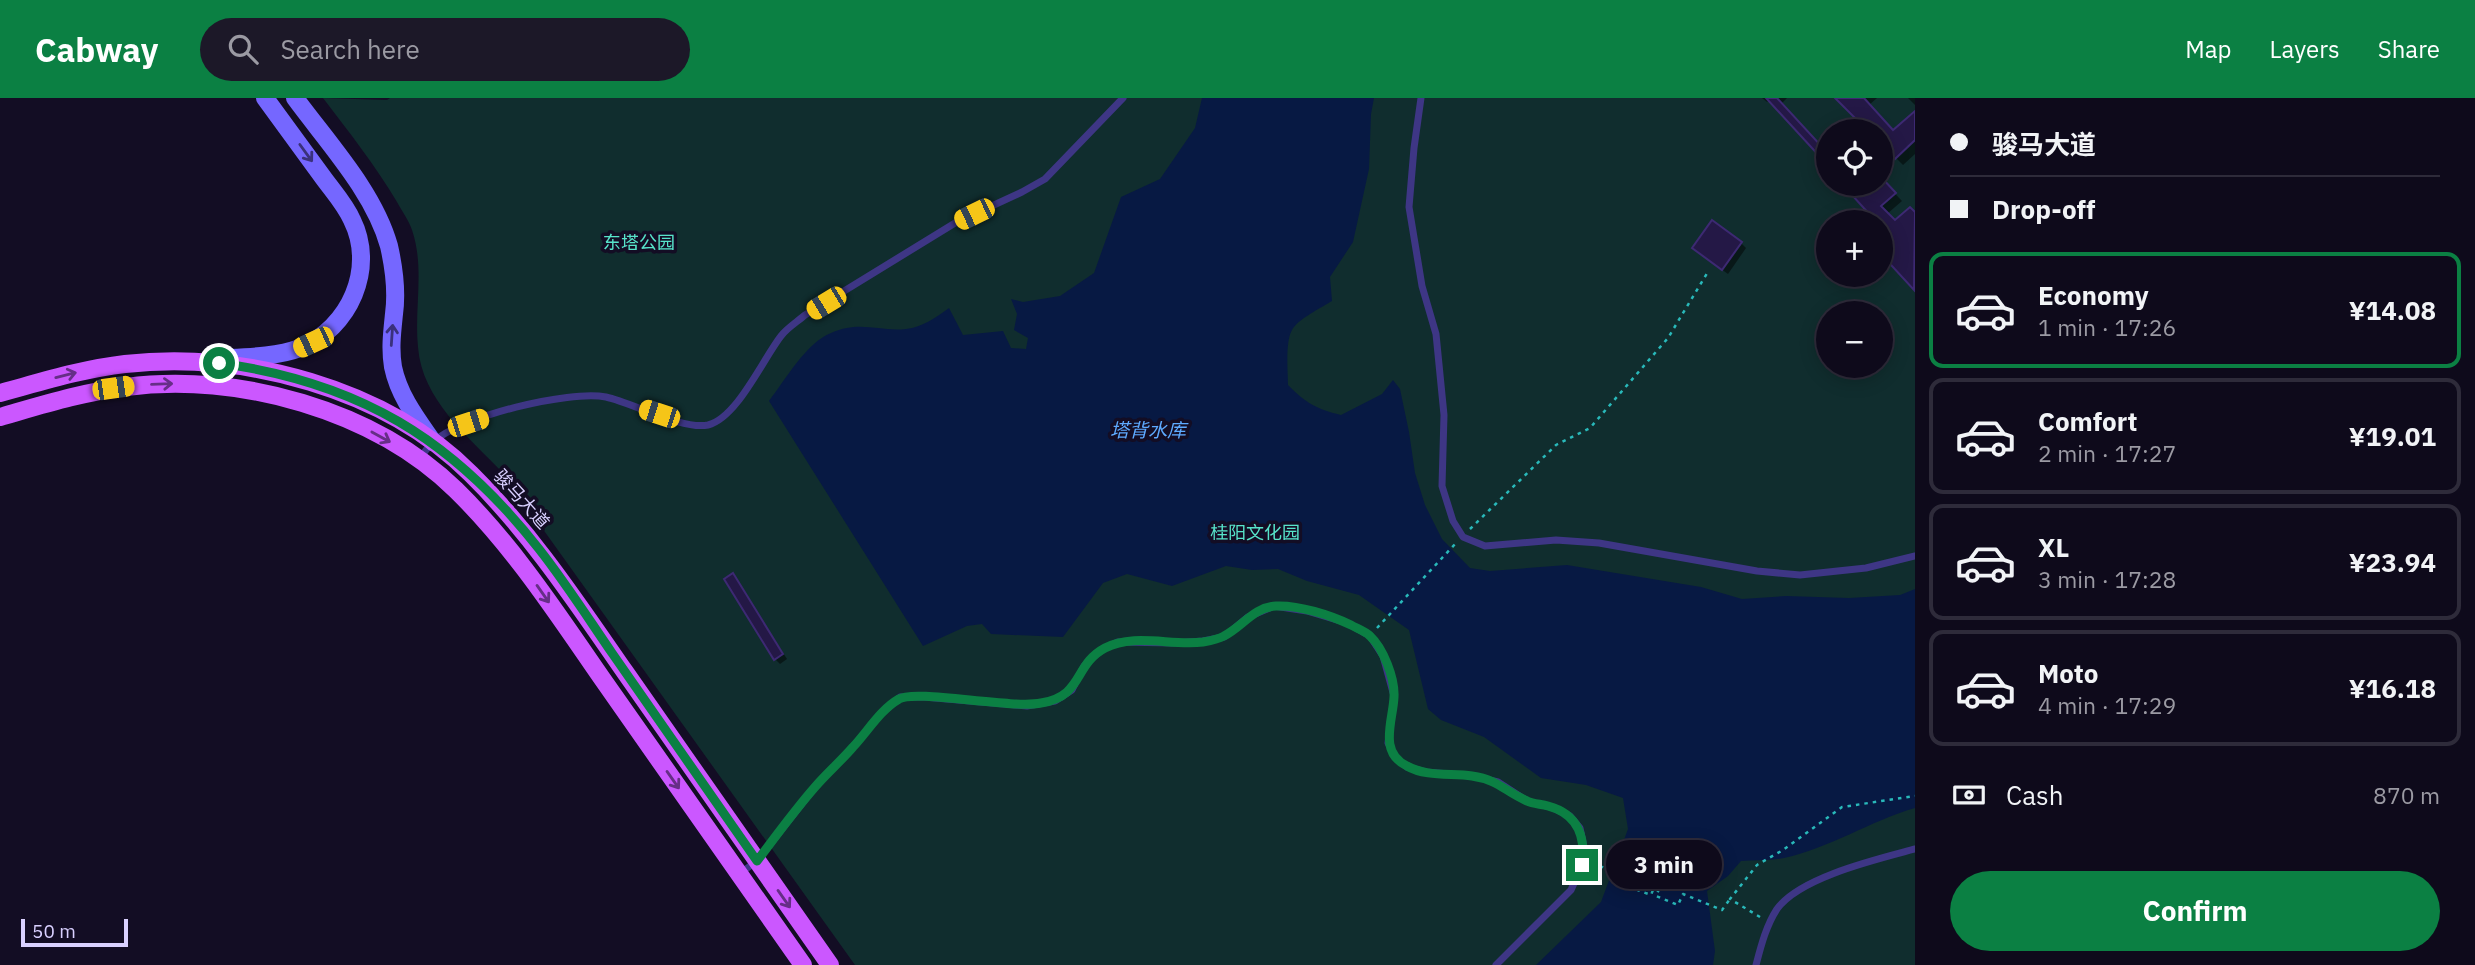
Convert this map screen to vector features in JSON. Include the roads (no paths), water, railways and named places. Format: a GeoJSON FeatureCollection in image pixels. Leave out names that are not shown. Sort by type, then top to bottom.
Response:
{"type":"FeatureCollection","features":[{"type":"Feature","properties":{"kind":"main road"},"geometry":{"type":"LineString","coordinates":[[188,361],[271,354],[313,342],[336,324],[357,287],[360,247],[353,222],[265,98]]}},
{"type":"Feature","properties":{"kind":"main road"},"geometry":{"type":"LineString","coordinates":[[295,98],[367,196],[383,228],[394,280],[391,341],[393,368],[402,394],[433,442]]}},
{"type":"Feature","properties":{"kind":"main road","name":"骏马大道"},"geometry":{"type":"LineString","coordinates":[[0,393],[95,368],[126,364],[188,361],[250,367],[306,381],[358,400],[384,412],[433,442],[469,472],[539,549],[830,965]]}},
{"type":"Feature","properties":{"kind":"main road"},"geometry":{"type":"LineString","coordinates":[[0,416],[108,389],[158,384],[216,386],[272,395],[324,411],[373,433],[419,460],[454,488],[521,563],[803,965]]}},
{"type":"Feature","properties":{"kind":"lane"},"geometry":{"type":"LineString","coordinates":[[419,460],[433,442],[452,430],[486,417],[549,401],[582,396],[606,397],[697,426],[718,421],[732,407],[782,333],[797,321],[955,223],[1045,179],[1123,98]]}},
{"type":"Feature","properties":{"kind":"lane"},"geometry":{"type":"LineString","coordinates":[[1421,98],[1409,207],[1422,286],[1436,334],[1444,415],[1442,486],[1453,521],[1462,536],[1485,546],[1556,540],[1599,543],[1757,571],[1800,575],[1866,568],[1915,556]]}},
{"type":"Feature","properties":{"kind":"lane"},"geometry":{"type":"LineString","coordinates":[[739,874],[757,861],[815,787],[879,716],[900,697],[1027,706],[1055,701],[1072,690],[1084,666],[1101,650],[1118,642],[1175,643],[1224,637],[1248,617],[1274,606],[1307,611],[1347,624],[1370,636],[1383,656],[1394,696],[1388,743],[1395,757],[1407,766],[1426,772],[1472,776],[1498,782],[1529,802],[1551,807],[1570,816],[1580,828],[1584,847],[1583,859],[1571,890],[1496,965]]}},
{"type":"Feature","properties":{"kind":"lane"},"geometry":{"type":"LineString","coordinates":[[1756,965],[1762,941],[1778,908],[1823,877],[1915,849]]}},
{"type":"Feature","properties":{"kind":"water","name":"塔背水库"},"geometry":{"type":"Polygon","coordinates":[[[1202,98],[1374,98],[1369,169],[1353,242],[1330,277],[1332,301],[1304,318],[1292,330],[1288,349],[1288,385],[1312,404],[1341,415],[1382,394],[1393,380],[1400,389],[1415,473],[1425,505],[1442,539],[1470,568],[1490,571],[1567,565],[1701,587],[1742,599],[1786,596],[1849,598],[1900,595],[1915,589],[1915,808],[1801,854],[1779,859],[1741,861],[1728,876],[1707,891],[1715,951],[1713,965],[1536,965],[1601,902],[1628,829],[1623,798],[1586,785],[1541,778],[1484,737],[1441,720],[1428,709],[1409,630],[1359,595],[1307,581],[1278,569],[1252,570],[1226,566],[1172,586],[1127,574],[1103,583],[1063,637],[991,634],[982,624],[967,626],[923,646],[769,401],[813,344],[842,329],[912,328],[929,322],[949,308],[963,335],[1003,331],[1011,348],[1026,349],[1028,338],[1014,330],[1017,314],[1011,299],[1023,302],[1060,296],[1094,273],[1121,197],[1160,179],[1195,128],[1202,98]]]}},
{"type":"Feature","properties":{"kind":"park label","name":"东塔公园"},"geometry":{"type":"Point","coordinates":[639,242]}},
{"type":"Feature","properties":{"kind":"park label","name":"桂阳文化园"},"geometry":{"type":"Point","coordinates":[1255,532]}}]}
